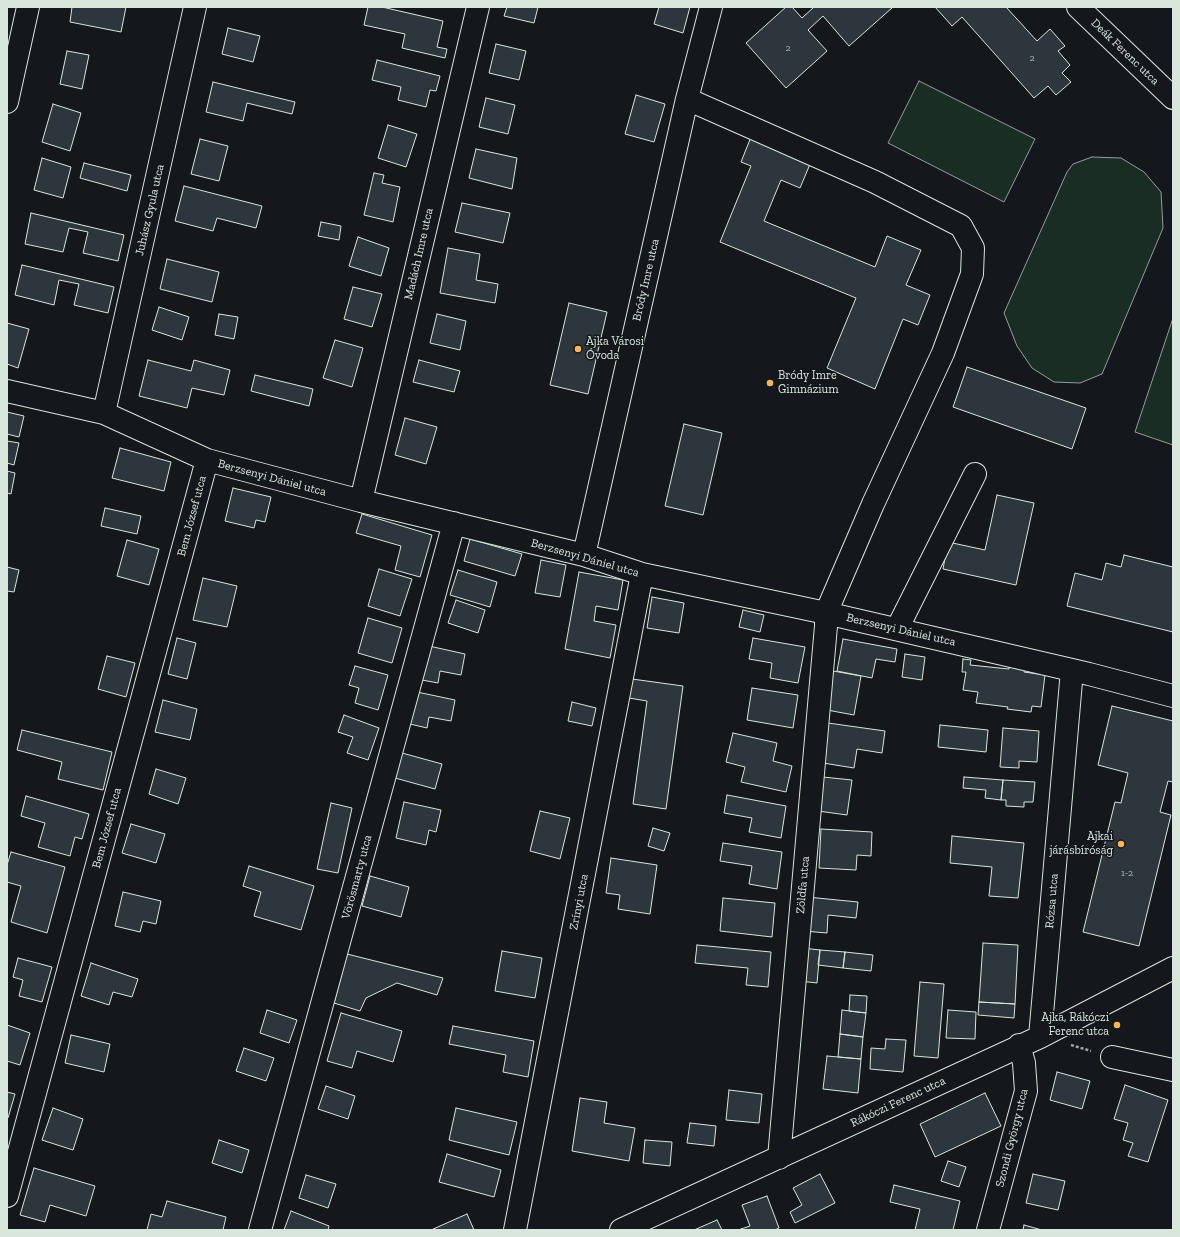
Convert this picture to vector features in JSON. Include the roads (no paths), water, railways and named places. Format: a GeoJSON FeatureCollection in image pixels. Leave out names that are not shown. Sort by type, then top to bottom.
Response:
{"type":"FeatureCollection","features":[{"type":"Feature","properties":{"kind":"street"},"geometry":{"type":"LineString","coordinates":[[7,102],[28,7]]}},
{"type":"Feature","properties":{"kind":"street","name":"Juhász Gyula utca"},"geometry":{"type":"LineString","coordinates":[[104,413],[195,7]]}},
{"type":"Feature","properties":{"kind":"street","name":"Madách Imre utca"},"geometry":{"type":"LineString","coordinates":[[360,501],[478,7]]}},
{"type":"Feature","properties":{"kind":"street","name":"Bródy Imre utca"},"geometry":{"type":"LineString","coordinates":[[584,554],[687,99],[711,7]]}},
{"type":"Feature","properties":{"kind":"street","name":"Deák Ferenc utca"},"geometry":{"type":"LineString","coordinates":[[1078,7],[1173,98]]}},
{"type":"Feature","properties":{"kind":"street"},"geometry":{"type":"LineString","coordinates":[[687,99],[875,182],[961,226],[973,248],[972,274],[943,353],[873,504],[826,612]]}},
{"type":"Feature","properties":{"kind":"street","name":"Berzsenyi Dániel utca"},"geometry":{"type":"LineString","coordinates":[[7,391],[104,413],[207,460],[360,501],[584,554],[642,574],[826,612],[1072,670],[1173,696]]}},
{"type":"Feature","properties":{"kind":"street","name":"Bem József utca"},"geometry":{"type":"LineString","coordinates":[[7,1196],[207,460]]}},
{"type":"Feature","properties":{"kind":"street"},"geometry":{"type":"LineString","coordinates":[[897,629],[975,474]]}},
{"type":"Feature","properties":{"kind":"street","name":"Vörösmarty utca"},"geometry":{"type":"LineString","coordinates":[[260,1230],[454,523]]}},
{"type":"Feature","properties":{"kind":"street","name":"Zrínyi utca"},"geometry":{"type":"LineString","coordinates":[[515,1230],[642,574]]}},
{"type":"Feature","properties":{"kind":"street","name":"Zöldfa utca"},"geometry":{"type":"LineString","coordinates":[[779,1158],[826,626],[826,612]]}},
{"type":"Feature","properties":{"kind":"street","name":"Rózsa utca"},"geometry":{"type":"LineString","coordinates":[[1040,1036],[1072,670]]}},
{"type":"Feature","properties":{"kind":"street","name":"Rákóczi Ferenc utca"},"geometry":{"type":"LineString","coordinates":[[621,1230],[1040,1036],[1173,968]]}},
{"type":"Feature","properties":{"kind":"street","name":"Szondi György utca"},"geometry":{"type":"LineString","coordinates":[[988,1230],[1026,1091],[1024,1063],[1019,1045]]}},
{"type":"Feature","properties":{"kind":"street"},"geometry":{"type":"LineString","coordinates":[[1112,1057],[1173,1070]]}},
{"type":"Feature","properties":{"kind":"place","name":"Ajka Városi Óvoda"},"geometry":{"type":"Point","coordinates":[578,349]}},
{"type":"Feature","properties":{"kind":"place","name":"Bródy Imre Gimnázium"},"geometry":{"type":"Point","coordinates":[770,383]}},
{"type":"Feature","properties":{"kind":"place","name":"Ajkai járásbíróság"},"geometry":{"type":"Point","coordinates":[1121,844]}},
{"type":"Feature","properties":{"kind":"place","name":"Ajka, Rákóczi Ferenc utca"},"geometry":{"type":"Point","coordinates":[1117,1025]}}]}
